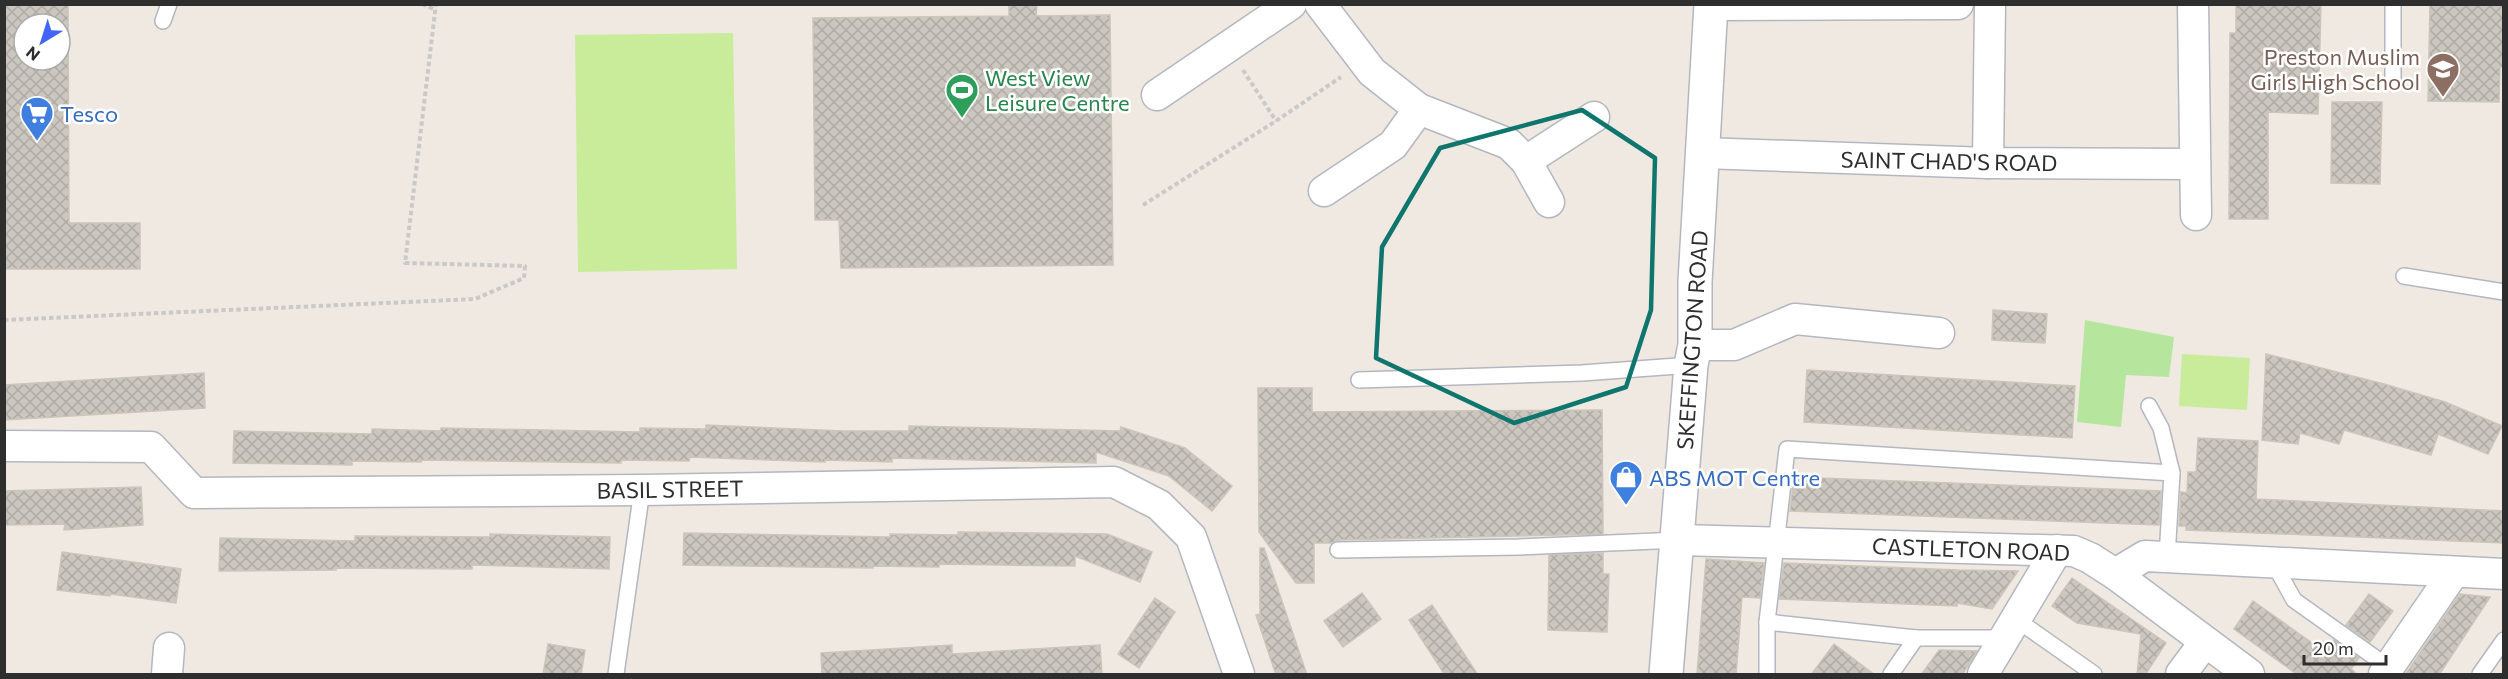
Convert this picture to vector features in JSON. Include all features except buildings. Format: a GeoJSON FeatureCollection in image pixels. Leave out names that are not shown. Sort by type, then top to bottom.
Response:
{"type":"FeatureCollection","features":[{"type":"Feature","properties":{"kind":"street"},"geometry":{"type":"LineString","coordinates":[[1157,94],[1291,4]]}},
{"type":"Feature","properties":{"kind":"street"},"geometry":{"type":"LineString","coordinates":[[1320,4],[1372,72],[1419,109],[1509,144],[1526,161],[1549,202]]}},
{"type":"Feature","properties":{"kind":"street"},"geometry":{"type":"LineString","coordinates":[[1711,5],[1958,4]]}},
{"type":"Feature","properties":{"kind":"street"},"geometry":{"type":"LineString","coordinates":[[1988,163],[1990,4]]}},
{"type":"Feature","properties":{"kind":"street"},"geometry":{"type":"LineString","coordinates":[[2193,4],[2196,215]]}},
{"type":"Feature","properties":{"kind":"street","name":"SKEFFINGTON ROAD"},"geometry":{"type":"LineString","coordinates":[[1666,675],[1693,355],[1711,5]]}},
{"type":"Feature","properties":{"kind":"street"},"geometry":{"type":"LineString","coordinates":[[1324,191],[1393,145],[1419,109]]}},
{"type":"Feature","properties":{"kind":"street"},"geometry":{"type":"LineString","coordinates":[[1526,161],[1594,117]]}},
{"type":"Feature","properties":{"kind":"street","name":"SAINT CHAD'S ROAD"},"geometry":{"type":"LineString","coordinates":[[1703,153],[1988,163],[2195,164]]}},
{"type":"Feature","properties":{"kind":"street"},"geometry":{"type":"LineString","coordinates":[[1693,355],[1734,345],[1795,319],[1940,333]]}},
{"type":"Feature","properties":{"kind":"street","name":"BASIL STREET"},"geometry":{"type":"LineString","coordinates":[[4,446],[151,447],[194,493],[642,490],[1114,482],[1159,505],[1191,537],[1239,675]]}},
{"type":"Feature","properties":{"kind":"street","name":"CASTLETON ROAD"},"geometry":{"type":"LineString","coordinates":[[1678,540],[2074,551],[2115,574],[2249,675]]}},
{"type":"Feature","properties":{"kind":"street"},"geometry":{"type":"LineString","coordinates":[[1983,675],[2057,550]]}},
{"type":"Feature","properties":{"kind":"street"},"geometry":{"type":"LineString","coordinates":[[2115,574],[2145,556],[2504,574]]}},
{"type":"Feature","properties":{"kind":"street"},"geometry":{"type":"LineString","coordinates":[[2391,672],[2454,572]]}},
{"type":"Feature","properties":{"kind":"street"},"geometry":{"type":"LineString","coordinates":[[2181,675],[2205,642]]}},
{"type":"Feature","properties":{"kind":"lane"},"geometry":{"type":"LineString","coordinates":[[163,21],[169,4]]}},
{"type":"Feature","properties":{"kind":"lane"},"geometry":{"type":"LineString","coordinates":[[2393,4],[2393,83]]}},
{"type":"Feature","properties":{"kind":"lane"},"geometry":{"type":"LineString","coordinates":[[2404,276],[2504,292]]}},
{"type":"Feature","properties":{"kind":"lane"},"geometry":{"type":"LineString","coordinates":[[1359,380],[1582,373],[1693,355]]}},
{"type":"Feature","properties":{"kind":"lane"},"geometry":{"type":"LineString","coordinates":[[2149,406],[2161,428],[2172,473],[2167,557]]}},
{"type":"Feature","properties":{"kind":"lane"},"geometry":{"type":"LineString","coordinates":[[1767,675],[1767,622],[1787,449],[2172,473]]}},
{"type":"Feature","properties":{"kind":"lane"},"geometry":{"type":"LineString","coordinates":[[616,675],[642,490]]}},
{"type":"Feature","properties":{"kind":"lane"},"geometry":{"type":"LineString","coordinates":[[1338,550],[1518,548],[1678,540]]}},
{"type":"Feature","properties":{"kind":"lane"},"geometry":{"type":"LineString","coordinates":[[2273,562],[2294,600],[2391,672]]}},
{"type":"Feature","properties":{"kind":"lane"},"geometry":{"type":"LineString","coordinates":[[1767,622],[1916,638],[2012,629],[2087,672]]}},
{"type":"Feature","properties":{"kind":"lane"},"geometry":{"type":"LineString","coordinates":[[1891,675],[1916,638]]}},
{"type":"Feature","properties":{"kind":"lane"},"geometry":{"type":"LineString","coordinates":[[2480,675],[2504,640]]}},
{"type":"Feature","properties":{"kind":"path"},"geometry":{"type":"LineString","coordinates":[[422,4],[436,10]]}},
{"type":"Feature","properties":{"kind":"path"},"geometry":{"type":"LineString","coordinates":[[4,320],[475,299],[524,278],[525,266],[405,263],[436,4]]}},
{"type":"Feature","properties":{"kind":"path"},"geometry":{"type":"LineString","coordinates":[[1228,47],[1276,121]]}},
{"type":"Feature","properties":{"kind":"path"},"geometry":{"type":"LineString","coordinates":[[1143,205],[1364,62]]}},
{"type":"Feature","properties":{"kind":"highlighted area"},"geometry":{"type":"Polygon","coordinates":[[[1582,110],[1655,158],[1651,310],[1626,387],[1514,423],[1376,358],[1382,247],[1440,148],[1582,110]]]}},
{"type":"Feature","properties":{"kind":"green space"},"geometry":{"type":"Polygon","coordinates":[[[733,33],[737,269],[578,272],[575,35],[733,33]]]}},
{"type":"Feature","properties":{"kind":"green space"},"geometry":{"type":"Polygon","coordinates":[[[2085,320],[2174,337],[2169,377],[2126,375],[2121,427],[2077,422],[2085,320]]]}},
{"type":"Feature","properties":{"kind":"green space"},"geometry":{"type":"Polygon","coordinates":[[[2182,354],[2250,358],[2247,410],[2179,406],[2182,354]]]}},
{"type":"Feature","properties":{"kind":"place","name":"Preston Muslim Girls High School"},"geometry":{"type":"Point","coordinates":[2443,98]}},
{"type":"Feature","properties":{"kind":"place","name":"West View Leisure Centre"},"geometry":{"type":"Point","coordinates":[962,119]}},
{"type":"Feature","properties":{"kind":"place","name":"Tesco"},"geometry":{"type":"Point","coordinates":[37,142]}},
{"type":"Feature","properties":{"kind":"place","name":"ABS MOT Centre"},"geometry":{"type":"Point","coordinates":[1626,506]}}]}
